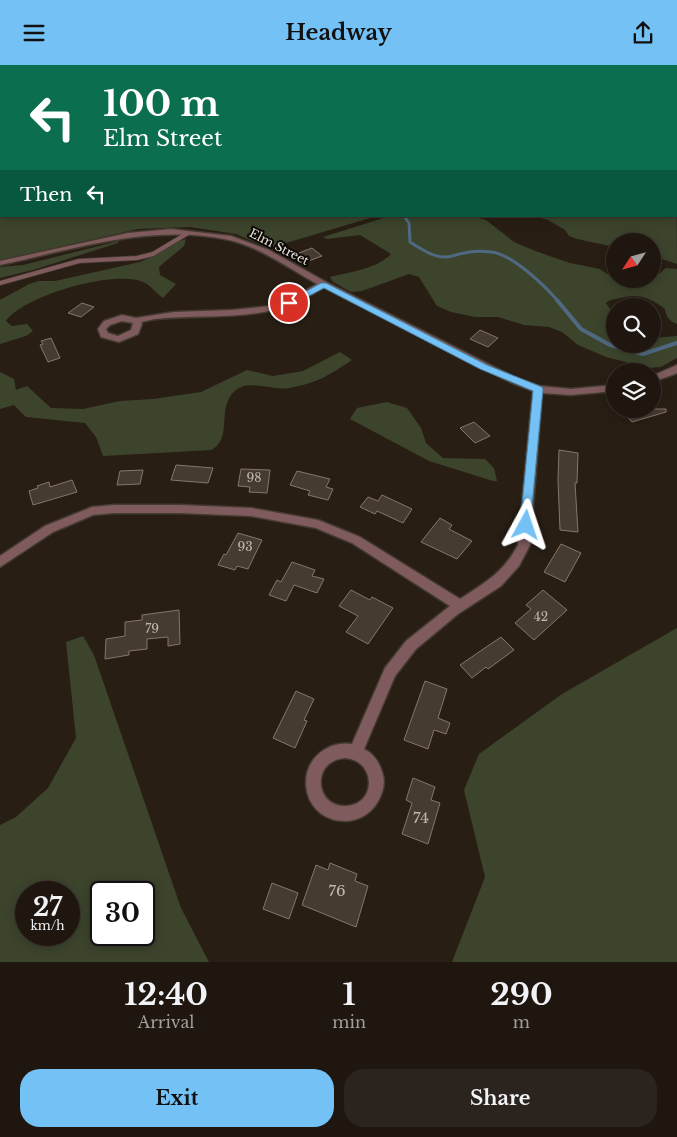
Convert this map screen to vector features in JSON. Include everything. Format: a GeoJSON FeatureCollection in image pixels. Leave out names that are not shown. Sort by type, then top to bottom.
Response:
{"type":"FeatureCollection","features":[{"type":"Feature","properties":{"kind":"street","name":"Elm Street"},"geometry":{"type":"LineString","coordinates":[[0,263],[128,235],[170,231],[231,238],[266,253],[484,367],[538,389],[571,392],[606,389]]}},
{"type":"Feature","properties":{"kind":"street"},"geometry":{"type":"LineString","coordinates":[[136,321],[177,313],[264,309],[289,303],[324,284]]}},
{"type":"Feature","properties":{"kind":"street"},"geometry":{"type":"LineString","coordinates":[[661,376],[672,373],[677,368]]}},
{"type":"Feature","properties":{"kind":"street"},"geometry":{"type":"LineString","coordinates":[[356,751],[390,672],[411,645],[460,606],[497,582],[515,563],[524,545],[538,389]]}},
{"type":"Feature","properties":{"kind":"street"},"geometry":{"type":"LineString","coordinates":[[0,562],[49,529],[92,511],[171,509],[251,512],[318,524],[356,539],[460,606]]}},
{"type":"Feature","properties":{"kind":"street"},"geometry":{"type":"LineString","coordinates":[[347,749],[356,751],[369,761],[376,775],[377,787],[373,797],[366,806],[356,812],[345,814],[334,812],[318,799],[314,779],[316,769],[328,754],[347,749]]}},
{"type":"Feature","properties":{"kind":"lane"},"geometry":{"type":"LineString","coordinates":[[0,283],[79,261],[136,258],[153,254],[188,233]]}},
{"type":"Feature","properties":{"kind":"green space"},"geometry":{"type":"Polygon","coordinates":[[[0,217],[374,217],[269,248],[236,234],[190,227],[138,229],[0,260],[0,217]]]}},
{"type":"Feature","properties":{"kind":"green space"},"geometry":{"type":"Polygon","coordinates":[[[387,217],[475,217],[486,220],[514,242],[538,252],[570,263],[600,269],[606,273],[606,288],[661,288],[661,272],[666,268],[677,269],[677,324],[668,318],[665,309],[661,306],[661,298],[633,296],[606,298],[606,353],[661,353],[661,337],[677,336],[677,358],[661,367],[661,363],[629,363],[606,357],[578,345],[562,332],[549,327],[524,325],[498,317],[475,317],[451,312],[437,306],[419,277],[409,274],[362,291],[351,292],[333,282],[330,277],[371,267],[391,254],[360,235],[327,239],[323,237],[387,217]]]}},
{"type":"Feature","properties":{"kind":"green space"},"geometry":{"type":"Polygon","coordinates":[[[538,217],[677,217],[677,264],[661,259],[661,233],[606,233],[606,245],[577,239],[569,236],[565,230],[548,220],[538,217]]]}},
{"type":"Feature","properties":{"kind":"green space"},"geometry":{"type":"Polygon","coordinates":[[[186,239],[184,246],[159,267],[160,275],[176,284],[163,298],[147,284],[132,279],[114,279],[71,287],[31,302],[16,312],[6,321],[12,326],[27,324],[33,331],[26,336],[0,344],[0,300],[29,284],[39,281],[55,281],[140,262],[178,241],[186,239]]]}},
{"type":"Feature","properties":{"kind":"green space"},"geometry":{"type":"Polygon","coordinates":[[[119,241],[118,243],[33,270],[0,278],[0,267],[23,265],[119,241]]]}},
{"type":"Feature","properties":{"kind":"green space"},"geometry":{"type":"Polygon","coordinates":[[[340,352],[352,360],[329,375],[315,381],[289,388],[248,385],[236,390],[226,405],[222,438],[218,445],[211,450],[103,456],[96,437],[85,423],[26,417],[14,405],[0,409],[0,372],[14,379],[16,390],[27,386],[51,408],[83,409],[120,401],[153,399],[201,392],[247,370],[273,376],[303,371],[340,352]]]}},
{"type":"Feature","properties":{"kind":"green space"},"geometry":{"type":"Polygon","coordinates":[[[387,402],[407,408],[421,428],[426,443],[443,458],[485,459],[494,468],[497,481],[429,461],[350,419],[357,408],[387,402]]]}},
{"type":"Feature","properties":{"kind":"green space"},"geometry":{"type":"Polygon","coordinates":[[[677,628],[677,962],[452,962],[485,877],[464,790],[479,754],[562,694],[677,628]]]}},
{"type":"Feature","properties":{"kind":"green space"},"geometry":{"type":"Polygon","coordinates":[[[83,636],[94,655],[181,908],[209,962],[0,962],[0,825],[16,817],[48,788],[76,738],[66,642],[83,636]]]}},
{"type":"Feature","properties":{"kind":"building"},"geometry":{"type":"Polygon","coordinates":[[[312,248],[322,256],[306,262],[296,254],[312,248]]]}},
{"type":"Feature","properties":{"kind":"building"},"geometry":{"type":"Polygon","coordinates":[[[82,303],[94,307],[81,317],[68,313],[82,303]]]}},
{"type":"Feature","properties":{"kind":"building"},"geometry":{"type":"Polygon","coordinates":[[[480,330],[498,338],[488,347],[470,339],[480,330]]]}},
{"type":"Feature","properties":{"kind":"building"},"geometry":{"type":"Polygon","coordinates":[[[51,338],[60,358],[48,362],[40,345],[43,344],[41,341],[51,338]]]}},
{"type":"Feature","properties":{"kind":"building"},"geometry":{"type":"Polygon","coordinates":[[[661,409],[666,409],[666,412],[661,413],[661,409]]]}},
{"type":"Feature","properties":{"kind":"building"},"geometry":{"type":"Polygon","coordinates":[[[628,418],[646,418],[632,422],[628,418]]]}},
{"type":"Feature","properties":{"kind":"building"},"geometry":{"type":"Polygon","coordinates":[[[474,422],[490,436],[475,443],[460,428],[474,422]]]}},
{"type":"Feature","properties":{"kind":"building"},"geometry":{"type":"Polygon","coordinates":[[[559,450],[578,453],[577,483],[575,483],[578,532],[560,530],[559,450]]]}},
{"type":"Feature","properties":{"kind":"building"},"geometry":{"type":"Polygon","coordinates":[[[176,465],[213,468],[208,483],[171,480],[176,465]]]}},
{"type":"Feature","properties":{"kind":"building"},"geometry":{"type":"Polygon","coordinates":[[[241,469],[270,470],[267,493],[249,492],[250,487],[238,486],[241,469]]]}},
{"type":"Feature","properties":{"kind":"building"},"geometry":{"type":"Polygon","coordinates":[[[143,470],[140,484],[117,485],[120,471],[143,470]]]}},
{"type":"Feature","properties":{"kind":"building"},"geometry":{"type":"Polygon","coordinates":[[[297,471],[330,479],[326,487],[333,489],[328,500],[308,495],[310,491],[290,485],[297,471]]]}},
{"type":"Feature","properties":{"kind":"building"},"geometry":{"type":"Polygon","coordinates":[[[72,480],[77,492],[33,505],[29,491],[49,482],[50,487],[72,480]]]}},
{"type":"Feature","properties":{"kind":"building"},"geometry":{"type":"Polygon","coordinates":[[[382,495],[412,509],[403,523],[377,511],[375,514],[360,507],[368,497],[378,501],[382,495]]]}},
{"type":"Feature","properties":{"kind":"building"},"geometry":{"type":"Polygon","coordinates":[[[440,518],[452,525],[449,529],[472,541],[457,559],[421,542],[440,518]]]}},
{"type":"Feature","properties":{"kind":"building"},"geometry":{"type":"Polygon","coordinates":[[[238,533],[262,540],[248,569],[237,566],[235,570],[218,565],[224,554],[226,555],[238,533]]]}},
{"type":"Feature","properties":{"kind":"building"},"geometry":{"type":"Polygon","coordinates":[[[561,544],[581,553],[565,582],[544,572],[561,544]]]}},
{"type":"Feature","properties":{"kind":"building"},"geometry":{"type":"Polygon","coordinates":[[[292,562],[315,570],[312,576],[324,579],[317,593],[294,585],[286,601],[269,595],[277,580],[281,582],[292,562]]]}},
{"type":"Feature","properties":{"kind":"building"},"geometry":{"type":"Polygon","coordinates":[[[351,590],[370,600],[372,597],[393,608],[368,644],[346,632],[358,616],[339,606],[351,590]]]}},
{"type":"Feature","properties":{"kind":"building"},"geometry":{"type":"Polygon","coordinates":[[[543,590],[567,610],[534,640],[515,623],[531,609],[526,605],[543,590]]]}},
{"type":"Feature","properties":{"kind":"building"},"geometry":{"type":"Polygon","coordinates":[[[179,610],[180,644],[168,646],[168,637],[147,639],[147,649],[129,651],[129,655],[105,659],[106,639],[125,636],[125,622],[142,620],[142,615],[179,610]]]}},
{"type":"Feature","properties":{"kind":"building"},"geometry":{"type":"Polygon","coordinates":[[[501,637],[514,650],[472,678],[460,665],[501,637]]]}},
{"type":"Feature","properties":{"kind":"building"},"geometry":{"type":"Polygon","coordinates":[[[425,681],[447,689],[438,718],[450,723],[446,734],[434,730],[428,749],[404,740],[425,681]]]}},
{"type":"Feature","properties":{"kind":"building"},"geometry":{"type":"Polygon","coordinates":[[[296,691],[314,699],[304,720],[307,721],[295,748],[273,738],[296,691]]]}},
{"type":"Feature","properties":{"kind":"building"},"geometry":{"type":"Polygon","coordinates":[[[413,778],[435,787],[431,800],[440,803],[428,844],[402,834],[412,803],[406,800],[413,778]]]}},
{"type":"Feature","properties":{"kind":"building"},"geometry":{"type":"Polygon","coordinates":[[[330,863],[357,874],[355,881],[368,886],[356,927],[302,905],[316,865],[328,870],[330,863]]]}},
{"type":"Feature","properties":{"kind":"building"},"geometry":{"type":"Polygon","coordinates":[[[272,883],[298,893],[289,919],[263,909],[272,883]]]}},
{"type":"Feature","properties":{"kind":"waterway"},"geometry":{"type":"LineString","coordinates":[[405,217],[409,223],[410,242],[431,254],[445,257],[467,252],[499,254],[527,271],[558,301]]}},
{"type":"Feature","properties":{"kind":"waterway"},"geometry":{"type":"LineString","coordinates":[[557,300],[581,329],[610,345],[643,354],[677,343]]}},
{"type":"Feature","properties":{"kind":"route"},"geometry":{"type":"LineString","coordinates":[[289,303],[324,284],[484,367],[513,381],[538,389],[526,525]]}}]}
